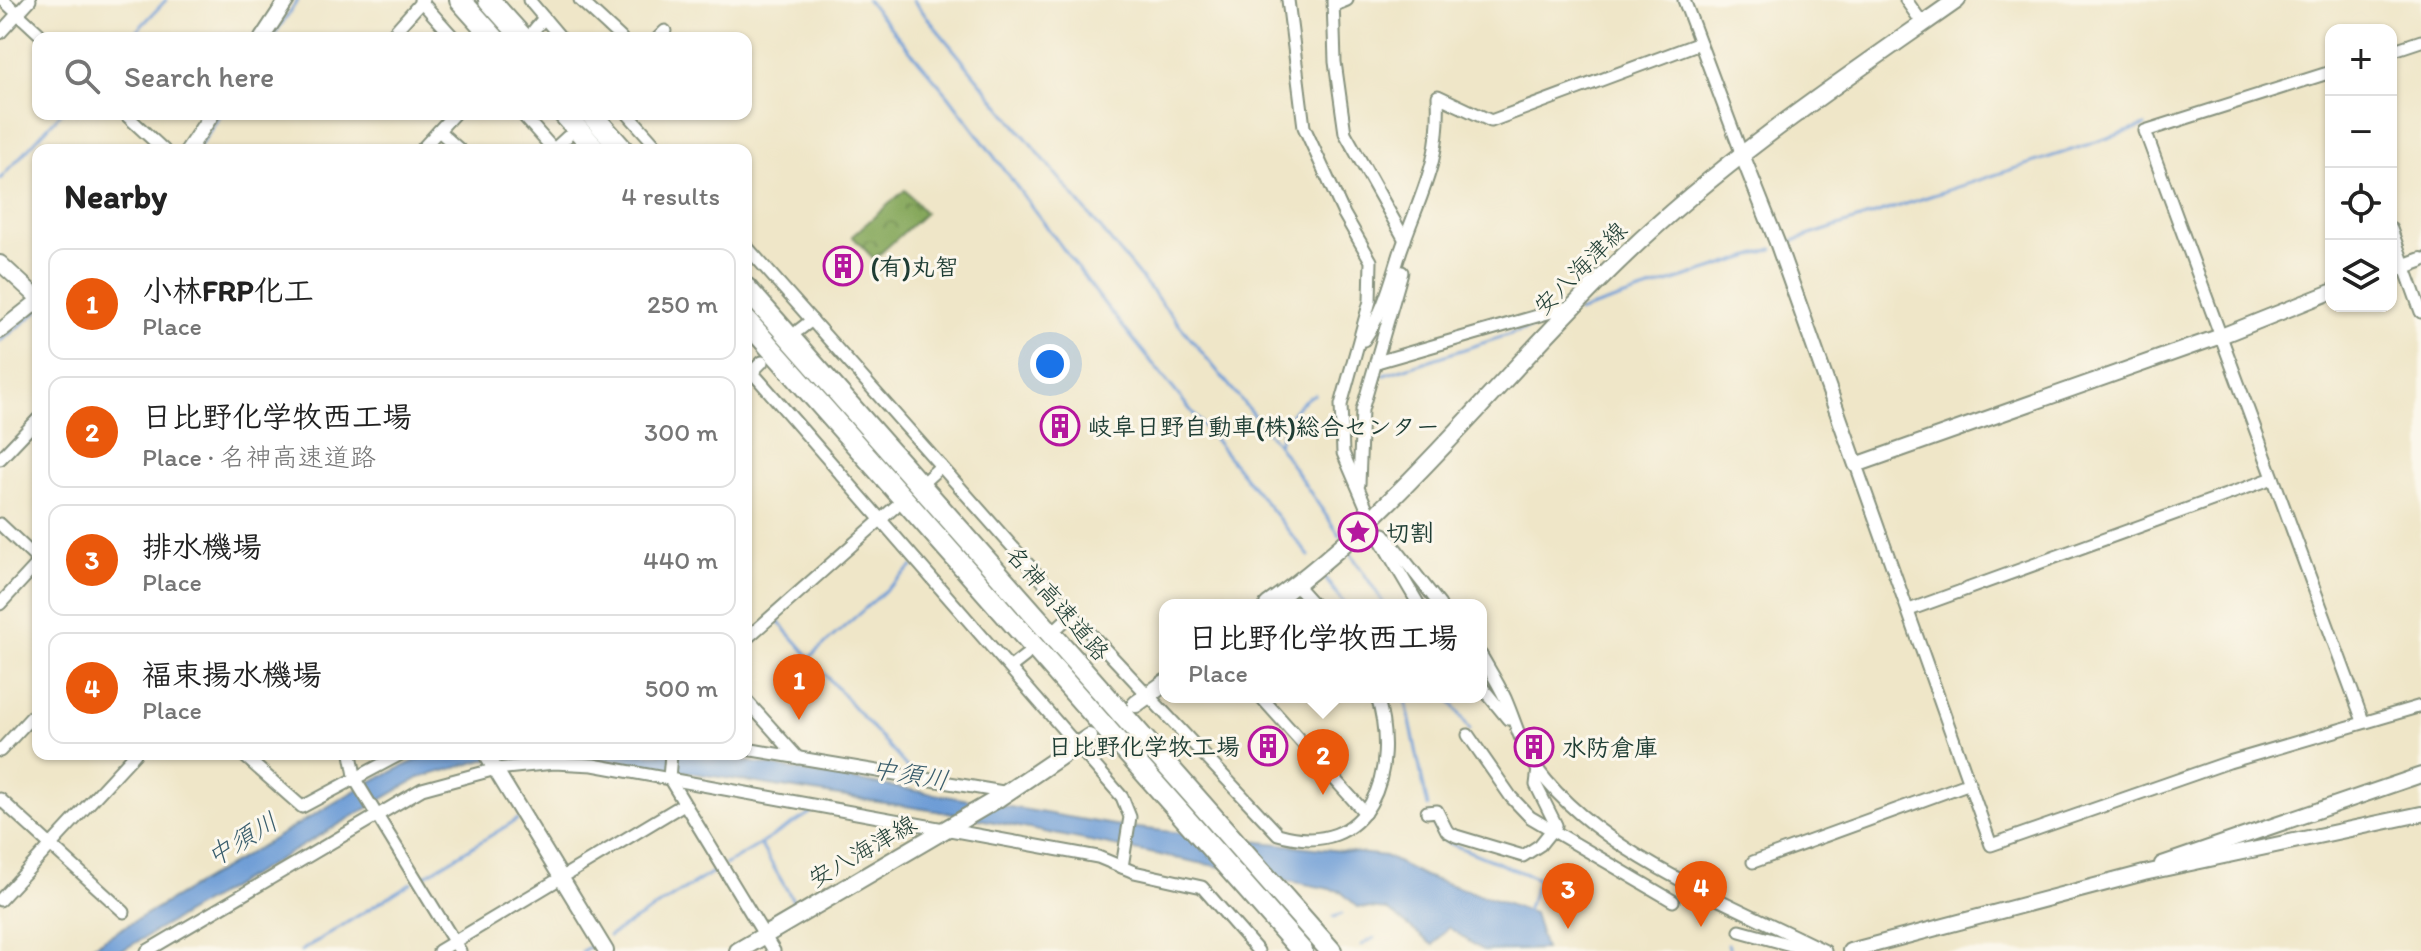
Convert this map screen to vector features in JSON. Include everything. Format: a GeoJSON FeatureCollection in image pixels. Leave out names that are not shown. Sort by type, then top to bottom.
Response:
{"type":"FeatureCollection","features":[{"type":"Feature","properties":{"kind":"highway"},"geometry":{"type":"LineString","coordinates":[[460,0],[489,32]]}},
{"type":"Feature","properties":{"kind":"highway"},"geometry":{"type":"LineString","coordinates":[[489,0],[527,32]]}},
{"type":"Feature","properties":{"kind":"highway"},"geometry":{"type":"LineString","coordinates":[[569,120],[591,144]]}},
{"type":"Feature","properties":{"kind":"highway"},"geometry":{"type":"LineString","coordinates":[[596,120],[618,144]]}},
{"type":"Feature","properties":{"kind":"highway","name":"名神高速道路"},"geometry":{"type":"LineString","coordinates":[[752,295],[1331,951]]}},
{"type":"Feature","properties":{"kind":"highway","name":"名神高速道路"},"geometry":{"type":"LineString","coordinates":[[752,327],[1302,951]]}},
{"type":"Feature","properties":{"kind":"main road","name":"安八海津線"},"geometry":{"type":"LineString","coordinates":[[1276,599],[1296,585],[1430,462],[1625,254],[1741,152],[1957,0]]}},
{"type":"Feature","properties":{"kind":"main road"},"geometry":{"type":"LineString","coordinates":[[1142,700],[1159,687]]}},
{"type":"Feature","properties":{"kind":"main road","name":"安八海津線"},"geometry":{"type":"LineString","coordinates":[[738,951],[1004,796],[1084,741]]}},
{"type":"Feature","properties":{"kind":"street"},"geometry":{"type":"LineString","coordinates":[[3,0],[38,32]]}},
{"type":"Feature","properties":{"kind":"street"},"geometry":{"type":"LineString","coordinates":[[0,33],[30,0]]}},
{"type":"Feature","properties":{"kind":"street"},"geometry":{"type":"LineString","coordinates":[[266,32],[287,0]]}},
{"type":"Feature","properties":{"kind":"street"},"geometry":{"type":"LineString","coordinates":[[529,0],[556,32]]}},
{"type":"Feature","properties":{"kind":"street"},"geometry":{"type":"LineString","coordinates":[[580,0],[615,32]]}},
{"type":"Feature","properties":{"kind":"street"},"geometry":{"type":"LineString","coordinates":[[1288,0],[1304,127],[1344,214],[1371,261],[1370,301],[1359,347]]}},
{"type":"Feature","properties":{"kind":"street"},"geometry":{"type":"LineString","coordinates":[[1684,0],[1778,245],[1991,845],[2202,771],[2421,706]]}},
{"type":"Feature","properties":{"kind":"street"},"geometry":{"type":"LineString","coordinates":[[1906,0],[1923,24]]}},
{"type":"Feature","properties":{"kind":"street"},"geometry":{"type":"LineString","coordinates":[[394,32],[421,1],[449,32]]}},
{"type":"Feature","properties":{"kind":"street"},"geometry":{"type":"LineString","coordinates":[[1338,2],[1335,62],[1345,133],[1405,240]]}},
{"type":"Feature","properties":{"kind":"street"},"geometry":{"type":"LineString","coordinates":[[531,32],[544,18]]}},
{"type":"Feature","properties":{"kind":"street"},"geometry":{"type":"LineString","coordinates":[[2397,49],[2421,41]]}},
{"type":"Feature","properties":{"kind":"street"},"geometry":{"type":"LineString","coordinates":[[1415,599],[1380,539],[1343,453],[1339,425],[1345,382],[1359,347],[1388,297],[1400,253],[1437,151],[1438,96],[1491,121],[1700,43]]}},
{"type":"Feature","properties":{"kind":"street"},"geometry":{"type":"LineString","coordinates":[[2325,74],[2145,131],[2363,721]]}},
{"type":"Feature","properties":{"kind":"street"},"geometry":{"type":"LineString","coordinates":[[132,120],[158,144]]}},
{"type":"Feature","properties":{"kind":"street"},"geometry":{"type":"LineString","coordinates":[[192,144],[208,120]]}},
{"type":"Feature","properties":{"kind":"street"},"geometry":{"type":"LineString","coordinates":[[427,144],[449,120]]}},
{"type":"Feature","properties":{"kind":"street"},"geometry":{"type":"LineString","coordinates":[[527,120],[549,144]]}},
{"type":"Feature","properties":{"kind":"street"},"geometry":{"type":"LineString","coordinates":[[633,120],[655,144]]}},
{"type":"Feature","properties":{"kind":"street"},"geometry":{"type":"LineString","coordinates":[[439,131],[453,144]]}},
{"type":"Feature","properties":{"kind":"street"},"geometry":{"type":"LineString","coordinates":[[560,144],[567,137]]}},
{"type":"Feature","properties":{"kind":"street"},"geometry":{"type":"LineString","coordinates":[[2393,240],[2398,269],[2421,312]]}},
{"type":"Feature","properties":{"kind":"street"},"geometry":{"type":"LineString","coordinates":[[752,253],[1072,614],[1142,700],[1278,834],[1297,839],[1330,836],[1374,805],[1383,771],[1384,722],[1379,703]]}},
{"type":"Feature","properties":{"kind":"street"},"geometry":{"type":"LineString","coordinates":[[1359,485],[1362,410],[1400,285],[1400,253]]}},
{"type":"Feature","properties":{"kind":"street"},"geometry":{"type":"LineString","coordinates":[[2398,269],[2421,260]]}},
{"type":"Feature","properties":{"kind":"street"},"geometry":{"type":"LineString","coordinates":[[0,263],[32,293]]}},
{"type":"Feature","properties":{"kind":"street"},"geometry":{"type":"LineString","coordinates":[[1856,465],[2221,336],[2325,294]]}},
{"type":"Feature","properties":{"kind":"street"},"geometry":{"type":"LineString","coordinates":[[0,331],[32,304]]}},
{"type":"Feature","properties":{"kind":"street"},"geometry":{"type":"LineString","coordinates":[[1377,362],[1574,306]]}},
{"type":"Feature","properties":{"kind":"street"},"geometry":{"type":"LineString","coordinates":[[799,330],[812,320]]}},
{"type":"Feature","properties":{"kind":"street"},"geometry":{"type":"LineString","coordinates":[[752,369],[762,362]]}},
{"type":"Feature","properties":{"kind":"street"},"geometry":{"type":"LineString","coordinates":[[752,376],[1011,667],[1084,741],[1122,797],[1130,817],[1122,862]]}},
{"type":"Feature","properties":{"kind":"street"},"geometry":{"type":"LineString","coordinates":[[0,459],[32,425]]}},
{"type":"Feature","properties":{"kind":"street"},"geometry":{"type":"LineString","coordinates":[[928,478],[941,466]]}},
{"type":"Feature","properties":{"kind":"street"},"geometry":{"type":"LineString","coordinates":[[1909,610],[2273,478]]}},
{"type":"Feature","properties":{"kind":"street"},"geometry":{"type":"LineString","coordinates":[[752,634],[895,507]]}},
{"type":"Feature","properties":{"kind":"street"},"geometry":{"type":"LineString","coordinates":[[1371,517],[1435,599]]}},
{"type":"Feature","properties":{"kind":"street"},"geometry":{"type":"LineString","coordinates":[[0,524],[32,557]]}},
{"type":"Feature","properties":{"kind":"street"},"geometry":{"type":"LineString","coordinates":[[0,604],[32,569]]}},
{"type":"Feature","properties":{"kind":"street"},"geometry":{"type":"LineString","coordinates":[[1296,585],[1309,599]]}},
{"type":"Feature","properties":{"kind":"street"},"geometry":{"type":"LineString","coordinates":[[1059,626],[1072,614]]}},
{"type":"Feature","properties":{"kind":"street"},"geometry":{"type":"LineString","coordinates":[[1011,667],[1025,656]]}},
{"type":"Feature","properties":{"kind":"street"},"geometry":{"type":"LineString","coordinates":[[1487,666],[1505,698],[1514,726]]}},
{"type":"Feature","properties":{"kind":"street"},"geometry":{"type":"LineString","coordinates":[[1487,693],[1514,726],[1538,769],[1569,807],[1608,837],[1825,951]]}},
{"type":"Feature","properties":{"kind":"street"},"geometry":{"type":"LineString","coordinates":[[1266,703],[1365,813]]}},
{"type":"Feature","properties":{"kind":"street"},"geometry":{"type":"LineString","coordinates":[[752,707],[798,758]]}},
{"type":"Feature","properties":{"kind":"street"},"geometry":{"type":"LineString","coordinates":[[0,751],[32,716]]}},
{"type":"Feature","properties":{"kind":"street"},"geometry":{"type":"LineString","coordinates":[[1468,735],[1511,797],[1530,817],[1673,901]]}},
{"type":"Feature","properties":{"kind":"street"},"geometry":{"type":"LineString","coordinates":[[752,750],[1004,796]]}},
{"type":"Feature","properties":{"kind":"street"},"geometry":{"type":"LineString","coordinates":[[0,900],[129,760]]}},
{"type":"Feature","properties":{"kind":"street"},"geometry":{"type":"LineString","coordinates":[[249,760],[302,807],[390,760]]}},
{"type":"Feature","properties":{"kind":"street"},"geometry":{"type":"LineString","coordinates":[[352,760],[355,778],[457,946]]}},
{"type":"Feature","properties":{"kind":"street"},"geometry":{"type":"LineString","coordinates":[[670,760],[668,776],[774,951]]}},
{"type":"Feature","properties":{"kind":"street"},"geometry":{"type":"LineString","coordinates":[[492,763],[606,951]]}},
{"type":"Feature","properties":{"kind":"street"},"geometry":{"type":"LineString","coordinates":[[147,951],[375,812],[422,789],[492,763],[593,765],[668,776],[1068,849],[1122,862],[1202,887],[1258,951]]}},
{"type":"Feature","properties":{"kind":"street"},"geometry":{"type":"LineString","coordinates":[[1427,812],[1437,811],[1447,831],[1456,836],[1523,856],[1552,831],[1555,820],[1536,785],[1538,769]]}},
{"type":"Feature","properties":{"kind":"street"},"geometry":{"type":"LineString","coordinates":[[2144,873],[2180,855],[2421,775]]}},
{"type":"Feature","properties":{"kind":"street"},"geometry":{"type":"LineString","coordinates":[[1753,862],[1970,783]]}},
{"type":"Feature","properties":{"kind":"street"},"geometry":{"type":"LineString","coordinates":[[0,799],[124,912]]}},
{"type":"Feature","properties":{"kind":"street"},"geometry":{"type":"LineString","coordinates":[[439,951],[457,946],[561,877],[684,804]]}},
{"type":"Feature","properties":{"kind":"street"},"geometry":{"type":"LineString","coordinates":[[1850,951],[2144,873],[2421,814]]}},
{"type":"Feature","properties":{"kind":"street"},"geometry":{"type":"LineString","coordinates":[[1740,931],[1815,951]]}},
{"type":"Feature","properties":{"kind":"green space"},"geometry":{"type":"Polygon","coordinates":[[[905,190],[925,213],[874,259],[852,236],[905,190]]]}},
{"type":"Feature","properties":{"kind":"water"},"geometry":{"type":"Polygon","coordinates":[[[417,760],[484,760],[419,778],[121,951],[84,951],[368,783],[417,760]]]}},
{"type":"Feature","properties":{"kind":"water"},"geometry":{"type":"Polygon","coordinates":[[[609,760],[737,760],[1120,826],[1385,856],[1424,876],[1534,913],[1545,949],[1483,951],[1448,927],[1433,945],[1387,910],[1358,907],[1340,891],[949,813],[609,760]]]}},
{"type":"Feature","properties":{"kind":"waterway"},"geometry":{"type":"LineString","coordinates":[[136,32],[166,0]]}},
{"type":"Feature","properties":{"kind":"waterway"},"geometry":{"type":"LineString","coordinates":[[276,32],[298,0]]}},
{"type":"Feature","properties":{"kind":"waterway"},"geometry":{"type":"LineString","coordinates":[[867,0],[948,95],[1106,306],[1309,556]]}},
{"type":"Feature","properties":{"kind":"waterway"},"geometry":{"type":"LineString","coordinates":[[913,0],[1278,445],[1340,536]]}},
{"type":"Feature","properties":{"kind":"waterway"},"geometry":{"type":"LineString","coordinates":[[32,144],[54,120]]}},
{"type":"Feature","properties":{"kind":"waterway"},"geometry":{"type":"LineString","coordinates":[[201,144],[217,120]]}},
{"type":"Feature","properties":{"kind":"waterway"},"geometry":{"type":"LineString","coordinates":[[1783,244],[2145,126]]}},
{"type":"Feature","properties":{"kind":"waterway"},"geometry":{"type":"LineString","coordinates":[[0,179],[32,144]]}},
{"type":"Feature","properties":{"kind":"waterway"},"geometry":{"type":"LineString","coordinates":[[1578,312],[1773,249]]}},
{"type":"Feature","properties":{"kind":"waterway"},"geometry":{"type":"LineString","coordinates":[[0,341],[32,316]]}},
{"type":"Feature","properties":{"kind":"waterway"},"geometry":{"type":"LineString","coordinates":[[1384,375],[1548,322]]}},
{"type":"Feature","properties":{"kind":"waterway"},"geometry":{"type":"LineString","coordinates":[[1278,445],[1290,415],[1315,394]]}},
{"type":"Feature","properties":{"kind":"waterway"},"geometry":{"type":"LineString","coordinates":[[1349,551],[1381,599]]}},
{"type":"Feature","properties":{"kind":"waterway"},"geometry":{"type":"LineString","coordinates":[[810,657],[913,566]]}},
{"type":"Feature","properties":{"kind":"waterway"},"geometry":{"type":"LineString","coordinates":[[1325,578],[1341,599]]}},
{"type":"Feature","properties":{"kind":"waterway","name":"中須川"},"geometry":{"type":"LineString","coordinates":[[777,620],[912,773]]}},
{"type":"Feature","properties":{"kind":"waterway"},"geometry":{"type":"LineString","coordinates":[[1406,703],[1428,807]]}},
{"type":"Feature","properties":{"kind":"waterway"},"geometry":{"type":"LineString","coordinates":[[1452,703],[1470,730]]}},
{"type":"Feature","properties":{"kind":"waterway"},"geometry":{"type":"LineString","coordinates":[[797,907],[760,844],[817,809]]}},
{"type":"Feature","properties":{"kind":"waterway"},"geometry":{"type":"LineString","coordinates":[[1430,814],[1437,833],[1446,842],[1538,879],[1526,914]]}},
{"type":"Feature","properties":{"kind":"waterway"},"geometry":{"type":"LineString","coordinates":[[421,878],[518,819]]}},
{"type":"Feature","properties":{"kind":"waterway"},"geometry":{"type":"LineString","coordinates":[[725,865],[759,845]]}},
{"type":"Feature","properties":{"kind":"waterway"},"geometry":{"type":"LineString","coordinates":[[609,936],[718,869]]}},
{"type":"Feature","properties":{"kind":"waterway"},"geometry":{"type":"LineString","coordinates":[[301,951],[411,883]]}},
{"type":"Feature","properties":{"kind":"waterway"},"geometry":{"type":"LineString","coordinates":[[1677,898],[1692,904]]}},
{"type":"Feature","properties":{"kind":"waterway"},"geometry":{"type":"LineString","coordinates":[[1334,917],[1342,914]]}},
{"type":"Feature","properties":{"kind":"waterway"},"geometry":{"type":"LineString","coordinates":[[1362,945],[1374,938]]}},
{"type":"Feature","properties":{"kind":"waterway"},"geometry":{"type":"LineString","coordinates":[[582,951],[594,944]]}},
{"type":"Feature","properties":{"kind":"waterway"},"geometry":{"type":"LineString","coordinates":[[1728,944],[1730,950]]}},
{"type":"Feature","properties":{"kind":"place","name":"(有)丸智"},"geometry":{"type":"Point","coordinates":[843,266]}},
{"type":"Feature","properties":{"kind":"place","name":"岐阜日野自動車(株)総合センター"},"geometry":{"type":"Point","coordinates":[1060,426]}},
{"type":"Feature","properties":{"kind":"place","name":"切割"},"geometry":{"type":"Point","coordinates":[1358,532]}},
{"type":"Feature","properties":{"kind":"place","name":"小林FRP化工"},"geometry":{"type":"Point","coordinates":[799,720]}},
{"type":"Feature","properties":{"kind":"place","name":"日比野化学牧工場"},"geometry":{"type":"Point","coordinates":[1268,746]}},
{"type":"Feature","properties":{"kind":"place","name":"水防倉庫"},"geometry":{"type":"Point","coordinates":[1534,747]}},
{"type":"Feature","properties":{"kind":"place","name":"日比野化学牧西工場"},"geometry":{"type":"Point","coordinates":[1323,795]}},
{"type":"Feature","properties":{"kind":"place","name":"福束揚水機場"},"geometry":{"type":"Point","coordinates":[1701,927]}},
{"type":"Feature","properties":{"kind":"place","name":"排水機場"},"geometry":{"type":"Point","coordinates":[1568,929]}}]}
